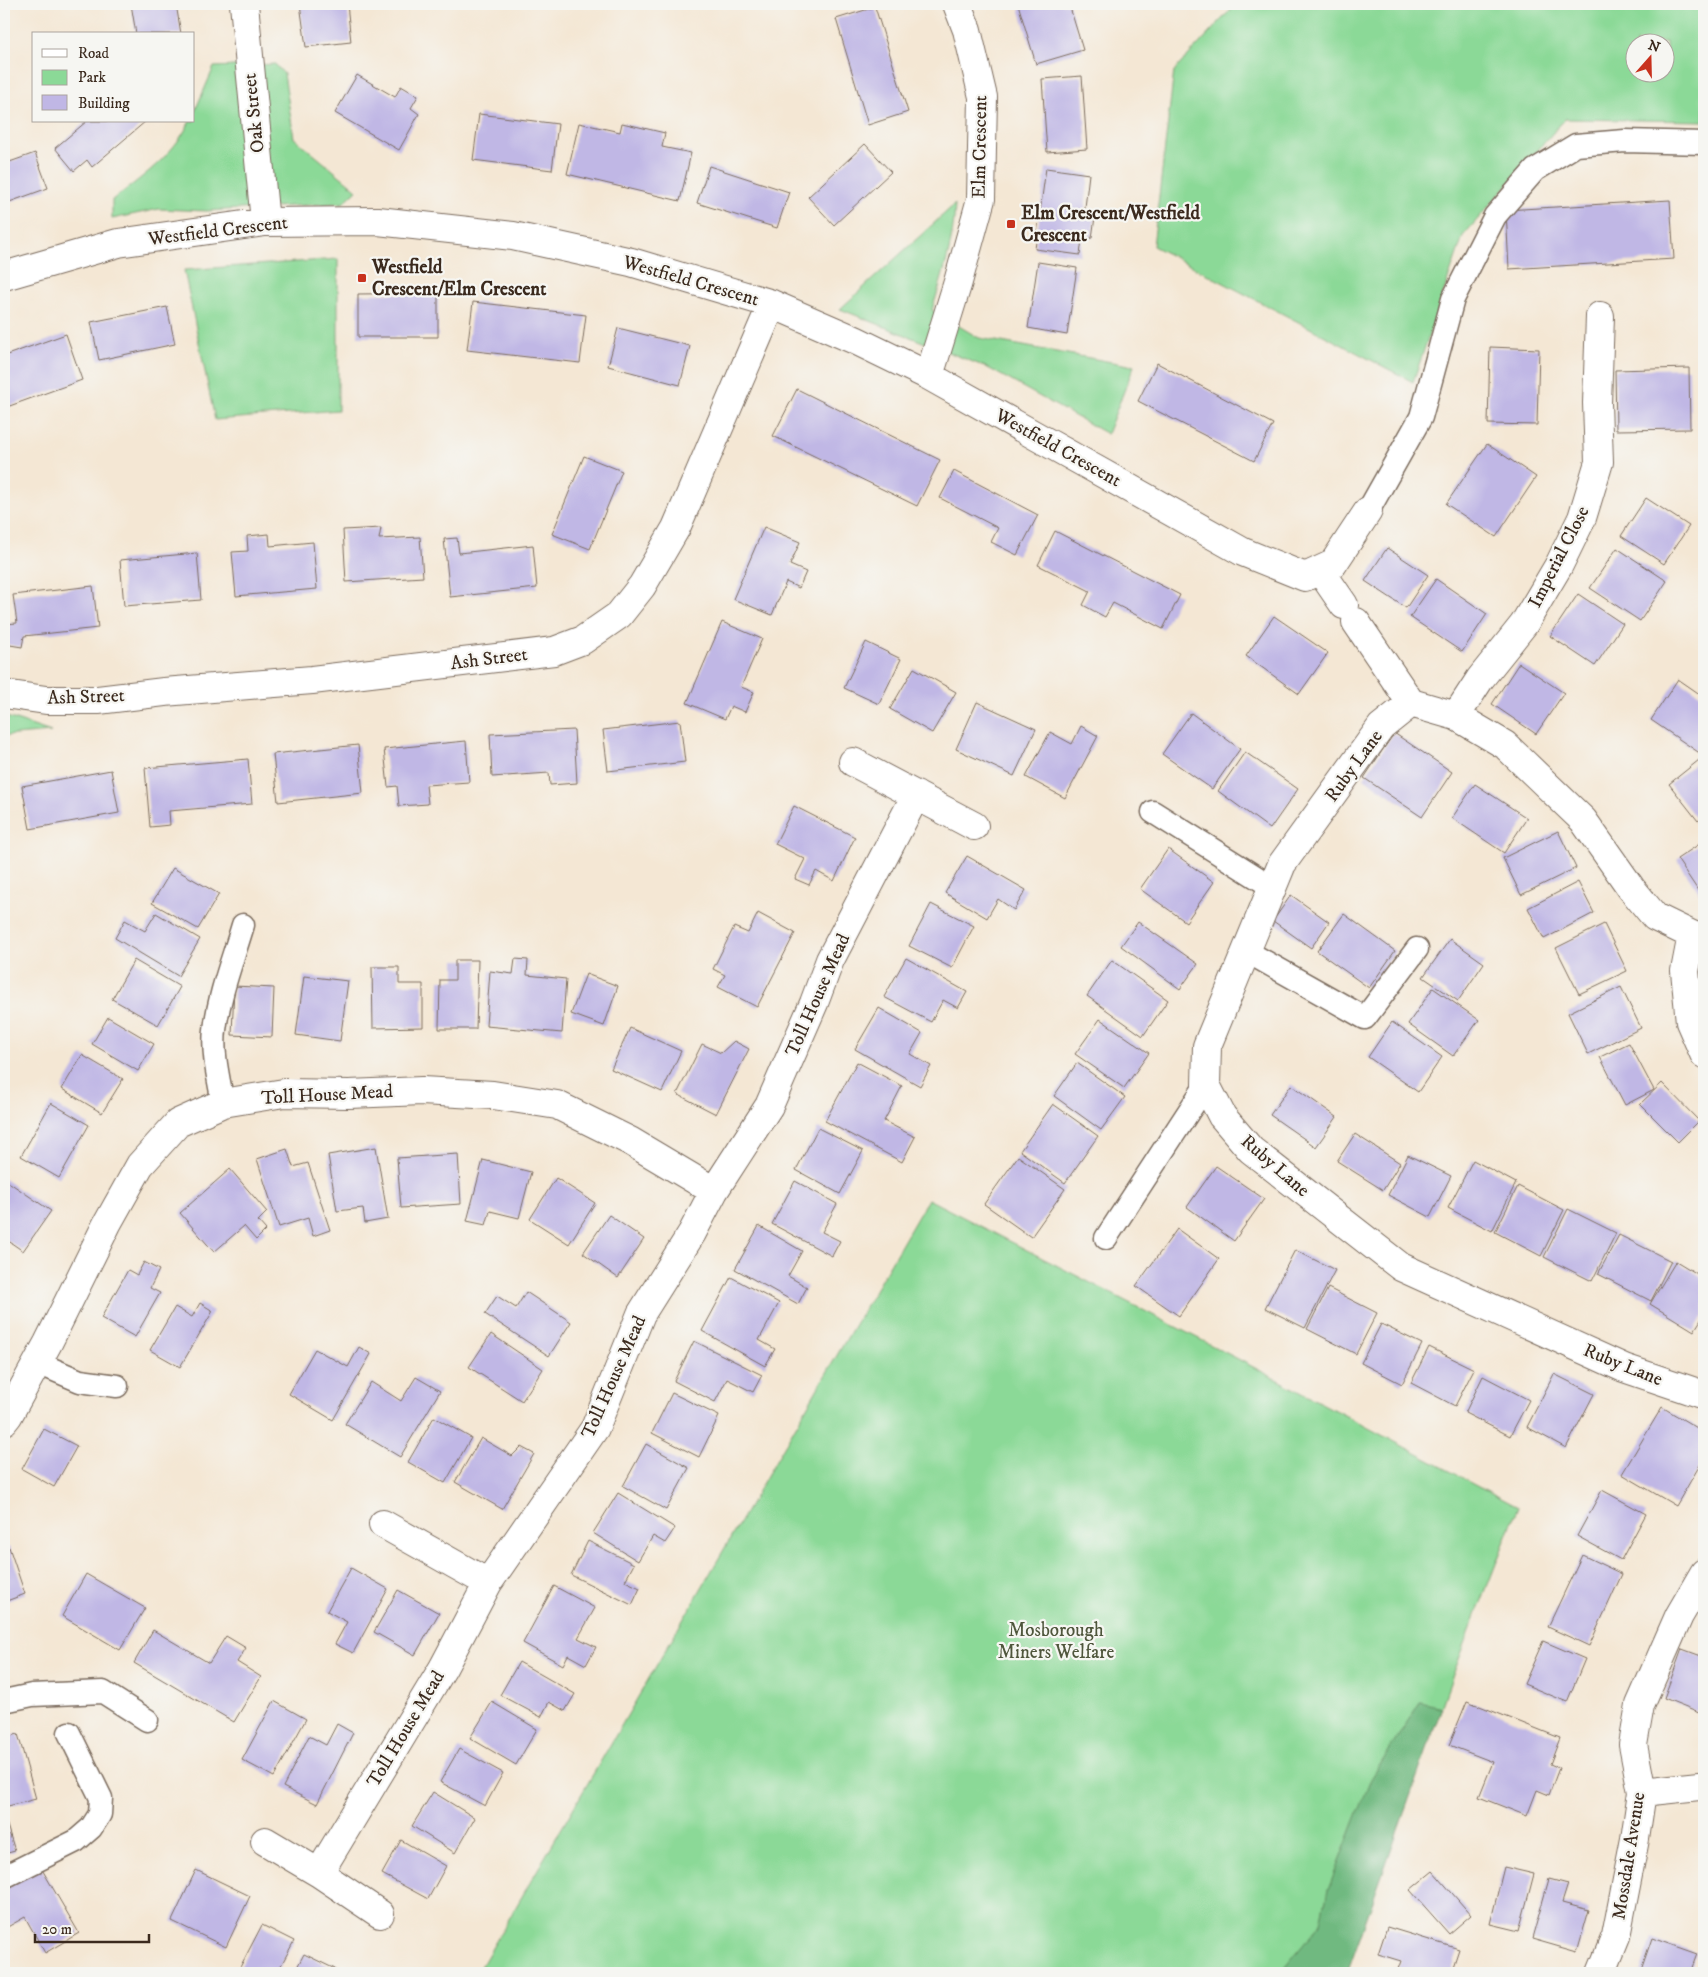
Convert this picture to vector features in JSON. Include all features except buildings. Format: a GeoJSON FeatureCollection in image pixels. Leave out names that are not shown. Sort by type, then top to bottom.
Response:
{"type":"FeatureCollection","features":[{"type":"Feature","properties":{"kind":"street","name":"Oak Street"},"geometry":{"type":"LineString","coordinates":[[244,4],[265,222]]}},
{"type":"Feature","properties":{"kind":"street","name":"Elm Crescent"},"geometry":{"type":"LineString","coordinates":[[929,376],[981,199],[983,96],[967,30],[957,4]]}},
{"type":"Feature","properties":{"kind":"street","name":"Westfield Crescent"},"geometry":{"type":"LineString","coordinates":[[4,276],[118,243],[265,222],[378,221],[513,236],[630,262],[772,304],[848,337],[929,376],[1252,557],[1305,577],[1334,564],[1368,511]]}},
{"type":"Feature","properties":{"kind":"street","name":"Ash Street"},"geometry":{"type":"LineString","coordinates":[[4,694],[46,700],[98,700],[164,692],[312,680],[554,651],[583,640],[619,615],[642,586],[676,528],[772,304]]}},
{"type":"Feature","properties":{"kind":"street","name":"Imperial Close"},"geometry":{"type":"LineString","coordinates":[[1456,716],[1480,679],[1524,624],[1559,565],[1582,518],[1599,462],[1597,403],[1600,316]]}},
{"type":"Feature","properties":{"kind":"street"},"geometry":{"type":"LineString","coordinates":[[1320,570],[1412,703],[1456,716],[1505,745],[1583,820],[1631,888],[1655,917],[1698,934],[1686,970],[1690,1022],[1704,1054]]}},
{"type":"Feature","properties":{"kind":"street","name":"Ruby Lane"},"geometry":{"type":"LineString","coordinates":[[1412,703],[1381,727],[1282,864],[1207,1046],[1206,1085],[1222,1116],[1251,1150],[1401,1267],[1624,1368],[1704,1395]]}},
{"type":"Feature","properties":{"kind":"street"},"geometry":{"type":"LineString","coordinates":[[853,762],[974,826]]}},
{"type":"Feature","properties":{"kind":"street","name":"Toll House Mead"},"geometry":{"type":"LineString","coordinates":[[319,1873],[443,1668],[488,1583],[595,1428],[641,1314],[692,1233],[714,1191],[769,1106],[814,1003],[830,960],[916,795]]}},
{"type":"Feature","properties":{"kind":"street","name":"Toll House Mead"},"geometry":{"type":"LineString","coordinates":[[4,1421],[38,1362],[107,1224],[140,1165],[178,1124],[223,1103],[284,1093],[349,1094],[422,1091],[493,1095],[557,1105],[630,1142],[714,1191]]}},
{"type":"Feature","properties":{"kind":"street"},"geometry":{"type":"LineString","coordinates":[[383,1524],[488,1583]]}},
{"type":"Feature","properties":{"kind":"street","name":"Mossdale Avenue"},"geometry":{"type":"LineString","coordinates":[[1601,1973],[1616,1936],[1642,1792],[1633,1745],[1640,1705],[1679,1616],[1702,1580]]}},
{"type":"Feature","properties":{"kind":"street"},"geometry":{"type":"LineString","coordinates":[[1642,1792],[1699,1786]]}},
{"type":"Feature","properties":{"kind":"street"},"geometry":{"type":"LineString","coordinates":[[264,1841],[319,1873],[380,1914]]}},
{"type":"Feature","properties":{"kind":"lane"},"geometry":{"type":"LineString","coordinates":[[1368,511],[1421,417],[1454,299],[1495,216],[1535,170],[1576,145],[1625,141],[1704,143]]}},
{"type":"Feature","properties":{"kind":"lane"},"geometry":{"type":"LineString","coordinates":[[1153,812],[1272,887]]}},
{"type":"Feature","properties":{"kind":"lane"},"geometry":{"type":"LineString","coordinates":[[223,1103],[215,1054],[215,1031],[223,993],[243,925]]}},
{"type":"Feature","properties":{"kind":"lane"},"geometry":{"type":"LineString","coordinates":[[1246,951],[1365,1018],[1417,949]]}},
{"type":"Feature","properties":{"kind":"lane"},"geometry":{"type":"LineString","coordinates":[[1106,1238],[1206,1085]]}},
{"type":"Feature","properties":{"kind":"lane"},"geometry":{"type":"LineString","coordinates":[[38,1362],[80,1380],[117,1386]]}},
{"type":"Feature","properties":{"kind":"lane"},"geometry":{"type":"LineString","coordinates":[[4,1701],[32,1695],[103,1692],[147,1720]]}},
{"type":"Feature","properties":{"kind":"lane"},"geometry":{"type":"LineString","coordinates":[[4,1877],[76,1841],[92,1828],[100,1814],[101,1798],[69,1733]]}},
{"type":"Feature","properties":{"kind":"green space"},"geometry":{"type":"Polygon","coordinates":[[[1236,4],[1704,4],[1704,121],[1565,119],[1463,236],[1413,382],[1153,246],[1174,71],[1236,4]]]}},
{"type":"Feature","properties":{"kind":"green space"},"geometry":{"type":"Polygon","coordinates":[[[275,64],[284,74],[294,138],[357,190],[343,203],[207,211],[159,209],[112,219],[112,200],[156,165],[175,145],[189,122],[195,122],[195,111],[214,67],[275,64]]]}},
{"type":"Feature","properties":{"kind":"green space"},"geometry":{"type":"Polygon","coordinates":[[[955,204],[950,245],[932,310],[979,338],[1134,366],[1107,434],[988,368],[840,309],[955,204]]]}},
{"type":"Feature","properties":{"kind":"green space"},"geometry":{"type":"Polygon","coordinates":[[[338,259],[338,410],[215,420],[184,270],[338,259]]]}},
{"type":"Feature","properties":{"kind":"green space"},"geometry":{"type":"Polygon","coordinates":[[[4,716],[51,732],[4,736],[4,716]]]}},
{"type":"Feature","properties":{"kind":"green space","name":"Mosborough Miners Welfare"},"geometry":{"type":"Polygon","coordinates":[[[928,1199],[1238,1359],[1518,1507],[1451,1680],[1359,1939],[1341,1973],[478,1972],[928,1199]]]}},
{"type":"Feature","properties":{"kind":"green space"},"geometry":{"type":"Polygon","coordinates":[[[1420,1702],[1442,1707],[1347,1973],[1280,1973],[1321,1923],[1328,1890],[1371,1779],[1420,1702]]]}},
{"type":"Feature","properties":{"kind":"place","name":"Elm Crescent/Westfield Crescent"},"geometry":{"type":"Point","coordinates":[1011,224]}},
{"type":"Feature","properties":{"kind":"place","name":"Westfield Crescent/Elm Crescent"},"geometry":{"type":"Point","coordinates":[362,278]}}]}
